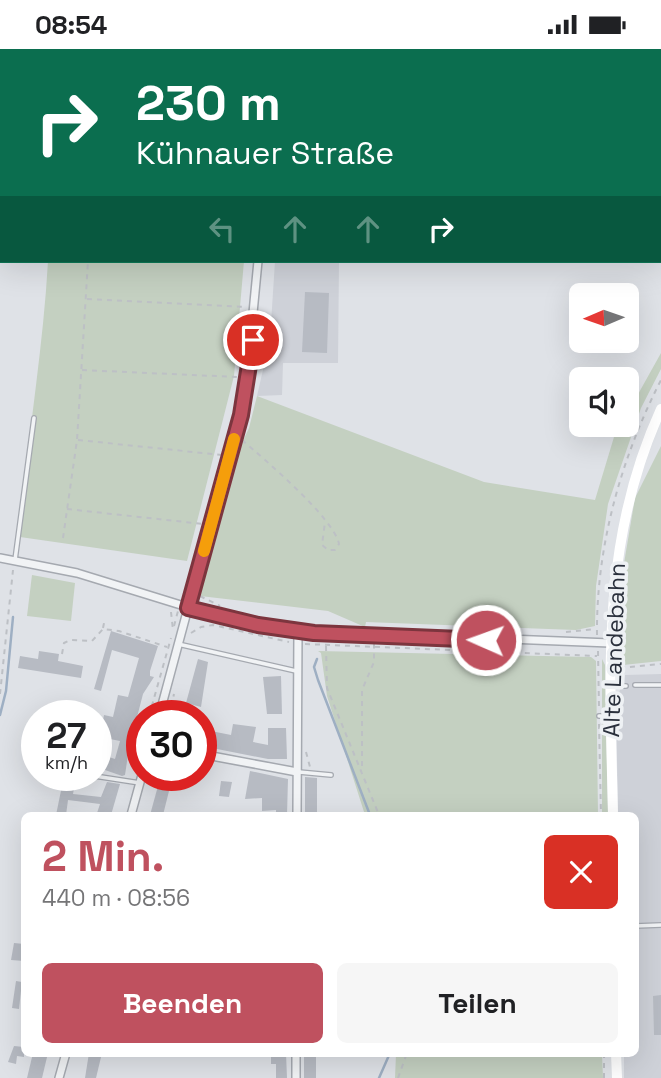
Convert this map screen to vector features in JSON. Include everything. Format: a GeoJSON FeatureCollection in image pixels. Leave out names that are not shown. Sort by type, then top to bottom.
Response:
{"type":"FeatureCollection","features":[{"type":"Feature","properties":{"kind":"main road","name":"Alte Landebahn"},"geometry":{"type":"LineString","coordinates":[[613,812],[605,716],[611,686],[610,643],[614,572],[624,516],[638,466],[661,408]]}},
{"type":"Feature","properties":{"kind":"main road"},"geometry":{"type":"LineString","coordinates":[[617,1057],[617,1078]]}},
{"type":"Feature","properties":{"kind":"street"},"geometry":{"type":"LineString","coordinates":[[163,700],[236,435],[249,378],[258,263]]}},
{"type":"Feature","properties":{"kind":"street"},"geometry":{"type":"LineString","coordinates":[[0,558],[76,573],[188,608],[298,631],[610,643]]}},
{"type":"Feature","properties":{"kind":"street"},"geometry":{"type":"LineString","coordinates":[[297,812],[298,631]]}},
{"type":"Feature","properties":{"kind":"street"},"geometry":{"type":"LineString","coordinates":[[217,757],[297,772]]}},
{"type":"Feature","properties":{"kind":"street"},"geometry":{"type":"LineString","coordinates":[[132,812],[138,791]]}},
{"type":"Feature","properties":{"kind":"street"},"geometry":{"type":"LineString","coordinates":[[59,1078],[65,1057]]}},
{"type":"Feature","properties":{"kind":"street"},"geometry":{"type":"LineString","coordinates":[[296,1057],[296,1078]]}},
{"type":"Feature","properties":{"kind":"lane"},"geometry":{"type":"LineString","coordinates":[[15,560],[34,418]]}},
{"type":"Feature","properties":{"kind":"lane"},"geometry":{"type":"LineString","coordinates":[[178,644],[296,671]]}},
{"type":"Feature","properties":{"kind":"lane"},"geometry":{"type":"LineString","coordinates":[[635,685],[661,685]]}},
{"type":"Feature","properties":{"kind":"lane"},"geometry":{"type":"LineString","coordinates":[[611,686],[626,686]]}},
{"type":"Feature","properties":{"kind":"lane"},"geometry":{"type":"LineString","coordinates":[[297,772],[331,775]]}},
{"type":"Feature","properties":{"kind":"lane"},"geometry":{"type":"LineString","coordinates":[[639,926],[661,925]]}},
{"type":"Feature","properties":{"kind":"path"},"geometry":{"type":"LineString","coordinates":[[63,538],[77,440],[88,263]]}},
{"type":"Feature","properties":{"kind":"path"},"geometry":{"type":"LineString","coordinates":[[86,299],[255,307]]}},
{"type":"Feature","properties":{"kind":"path"},"geometry":{"type":"LineString","coordinates":[[82,370],[249,378]]}},
{"type":"Feature","properties":{"kind":"path"},"geometry":{"type":"LineString","coordinates":[[236,435],[271,465],[325,522],[338,537],[339,544],[335,550],[328,550],[322,545],[325,522]]}},
{"type":"Feature","properties":{"kind":"path"},"geometry":{"type":"LineString","coordinates":[[77,440],[230,456]]}},
{"type":"Feature","properties":{"kind":"path"},"geometry":{"type":"LineString","coordinates":[[67,509],[211,526]]}},
{"type":"Feature","properties":{"kind":"path"},"geometry":{"type":"LineString","coordinates":[[0,694],[13,569]]}},
{"type":"Feature","properties":{"kind":"path"},"geometry":{"type":"LineString","coordinates":[[193,592],[220,606]]}},
{"type":"Feature","properties":{"kind":"path"},"geometry":{"type":"LineString","coordinates":[[153,700],[179,605]]}},
{"type":"Feature","properties":{"kind":"path"},"geometry":{"type":"LineString","coordinates":[[170,609],[173,631]]}},
{"type":"Feature","properties":{"kind":"path"},"geometry":{"type":"LineString","coordinates":[[62,654],[64,643],[70,640],[92,641],[103,629],[104,623],[108,623]]}},
{"type":"Feature","properties":{"kind":"path"},"geometry":{"type":"LineString","coordinates":[[190,634],[201,627],[213,625],[256,637],[326,646],[598,656]]}},
{"type":"Feature","properties":{"kind":"path"},"geometry":{"type":"LineString","coordinates":[[103,629],[119,631],[168,647]]}},
{"type":"Feature","properties":{"kind":"path"},"geometry":{"type":"LineString","coordinates":[[560,632],[597,629]]}},
{"type":"Feature","properties":{"kind":"path"},"geometry":{"type":"LineString","coordinates":[[362,767],[362,689],[374,662],[374,636]]}},
{"type":"Feature","properties":{"kind":"path"},"geometry":{"type":"LineString","coordinates":[[326,646],[327,688],[362,767],[378,812]]}},
{"type":"Feature","properties":{"kind":"path"},"geometry":{"type":"LineString","coordinates":[[0,651],[5,652]]}},
{"type":"Feature","properties":{"kind":"path"},"geometry":{"type":"LineString","coordinates":[[610,667],[661,664]]}},
{"type":"Feature","properties":{"kind":"path"},"geometry":{"type":"LineString","coordinates":[[172,700],[174,685]]}},
{"type":"Feature","properties":{"kind":"path"},"geometry":{"type":"LineString","coordinates":[[398,1078],[406,1057]]}},
{"type":"Feature","properties":{"kind":"path"},"geometry":{"type":"LineString","coordinates":[[604,1057],[604,1078]]}},
{"type":"Feature","properties":{"kind":"shaded area"},"geometry":{"type":"Polygon","coordinates":[[[275,263],[339,263],[338,363],[283,363],[282,395],[257,396],[270,339],[275,263]]]}},
{"type":"Feature","properties":{"kind":"shaded area"},"geometry":{"type":"Polygon","coordinates":[[[661,674],[661,1078],[624,1078],[624,1057],[639,1057],[639,812],[618,812],[616,702],[625,675],[661,674]]]}},
{"type":"Feature","properties":{"kind":"green space"},"geometry":{"type":"Polygon","coordinates":[[[48,263],[244,263],[234,376],[187,561],[20,537],[48,263]]]}},
{"type":"Feature","properties":{"kind":"green space"},"geometry":{"type":"Polygon","coordinates":[[[661,353],[661,369],[639,414],[639,392],[661,353]]]}},
{"type":"Feature","properties":{"kind":"green space"},"geometry":{"type":"Polygon","coordinates":[[[257,396],[484,482],[595,500],[614,437],[631,437],[608,504],[596,586],[595,626],[576,630],[366,622],[365,627],[328,611],[200,596],[239,449],[249,428],[257,396]]]}},
{"type":"Feature","properties":{"kind":"green space"},"geometry":{"type":"Polygon","coordinates":[[[661,446],[661,661],[623,665],[620,587],[635,498],[661,446]]]}},
{"type":"Feature","properties":{"kind":"green space"},"geometry":{"type":"Polygon","coordinates":[[[32,575],[75,583],[71,621],[27,616],[32,575]]]}},
{"type":"Feature","properties":{"kind":"green space"},"geometry":{"type":"Polygon","coordinates":[[[318,651],[591,657],[596,661],[598,812],[364,812],[327,696],[321,653],[318,651]]]}},
{"type":"Feature","properties":{"kind":"green space"},"geometry":{"type":"Polygon","coordinates":[[[602,659],[605,665],[608,812],[602,812],[602,659]]]}},
{"type":"Feature","properties":{"kind":"green space"},"geometry":{"type":"Polygon","coordinates":[[[396,1057],[602,1057],[603,1078],[395,1078],[396,1057]]]}},
{"type":"Feature","properties":{"kind":"building"},"geometry":{"type":"Polygon","coordinates":[[[305,292],[329,293],[327,353],[302,352],[305,292]]]}},
{"type":"Feature","properties":{"kind":"building"},"geometry":{"type":"Polygon","coordinates":[[[111,631],[158,646],[150,671],[150,676],[154,677],[141,700],[126,700],[125,775],[112,772],[112,758],[115,759],[120,741],[112,739],[112,717],[118,695],[128,697],[139,658],[112,650],[101,691],[94,689],[111,631]]]}},
{"type":"Feature","properties":{"kind":"building"},"geometry":{"type":"Polygon","coordinates":[[[39,651],[59,654],[58,661],[83,666],[81,678],[18,668],[20,656],[38,659],[39,651]]]}},
{"type":"Feature","properties":{"kind":"building"},"geometry":{"type":"Polygon","coordinates":[[[198,659],[208,662],[202,700],[187,700],[198,659]]]}},
{"type":"Feature","properties":{"kind":"building"},"geometry":{"type":"Polygon","coordinates":[[[281,676],[282,714],[267,714],[263,677],[281,676]]]}},
{"type":"Feature","properties":{"kind":"building"},"geometry":{"type":"Polygon","coordinates":[[[233,724],[256,727],[253,742],[268,745],[268,728],[286,728],[287,759],[268,759],[217,749],[217,732],[231,735],[233,724]]]}},
{"type":"Feature","properties":{"kind":"building"},"geometry":{"type":"Polygon","coordinates":[[[250,771],[288,779],[287,812],[262,811],[262,798],[245,799],[250,771]]]}},
{"type":"Feature","properties":{"kind":"building"},"geometry":{"type":"Polygon","coordinates":[[[305,777],[317,778],[317,812],[305,812],[305,777]]]}},
{"type":"Feature","properties":{"kind":"building"},"geometry":{"type":"Polygon","coordinates":[[[221,781],[232,782],[229,797],[219,796],[221,781]]]}},
{"type":"Feature","properties":{"kind":"building"},"geometry":{"type":"Polygon","coordinates":[[[112,783],[120,784],[112,812],[97,812],[100,804],[68,800],[66,812],[57,812],[61,791],[101,797],[103,791],[112,791],[112,783]]]}},
{"type":"Feature","properties":{"kind":"building"},"geometry":{"type":"Polygon","coordinates":[[[157,791],[169,791],[164,812],[151,812],[157,791]]]}},
{"type":"Feature","properties":{"kind":"building"},"geometry":{"type":"Polygon","coordinates":[[[14,943],[21,944],[21,961],[11,960],[14,943]]]}},
{"type":"Feature","properties":{"kind":"building"},"geometry":{"type":"Polygon","coordinates":[[[16,981],[21,982],[19,1009],[12,1008],[16,981]]]}},
{"type":"Feature","properties":{"kind":"building"},"geometry":{"type":"Polygon","coordinates":[[[661,995],[661,1035],[654,1035],[653,996],[661,995]]]}},
{"type":"Feature","properties":{"kind":"building"},"geometry":{"type":"Polygon","coordinates":[[[14,1046],[21,1047],[21,1057],[17,1056],[16,1064],[8,1062],[14,1046]]]}},
{"type":"Feature","properties":{"kind":"building"},"geometry":{"type":"Polygon","coordinates":[[[32,1057],[47,1057],[42,1078],[27,1078],[32,1057]]]}},
{"type":"Feature","properties":{"kind":"building"},"geometry":{"type":"Polygon","coordinates":[[[88,1057],[101,1057],[96,1078],[85,1078],[88,1057]]]}},
{"type":"Feature","properties":{"kind":"building"},"geometry":{"type":"Polygon","coordinates":[[[271,1057],[286,1057],[287,1078],[276,1078],[276,1064],[271,1064],[271,1057]]]}},
{"type":"Feature","properties":{"kind":"building"},"geometry":{"type":"Polygon","coordinates":[[[304,1057],[316,1057],[316,1078],[304,1078],[304,1057]]]}},
{"type":"Feature","properties":{"kind":"waterway"},"geometry":{"type":"LineString","coordinates":[[0,715],[6,691],[13,617]]}},
{"type":"Feature","properties":{"kind":"waterway"},"geometry":{"type":"LineString","coordinates":[[317,659],[314,667],[318,680],[369,812]]}},
{"type":"Feature","properties":{"kind":"waterway"},"geometry":{"type":"LineString","coordinates":[[379,1078],[388,1057]]}},
{"type":"Feature","properties":{"kind":"slow traffic"},"geometry":{"type":"LineString","coordinates":[[204,551],[234,439]]}},
{"type":"Feature","properties":{"kind":"route"},"geometry":{"type":"LineString","coordinates":[[253,340],[241,415],[188,608],[258,625],[314,633],[486,640]]}}]}
